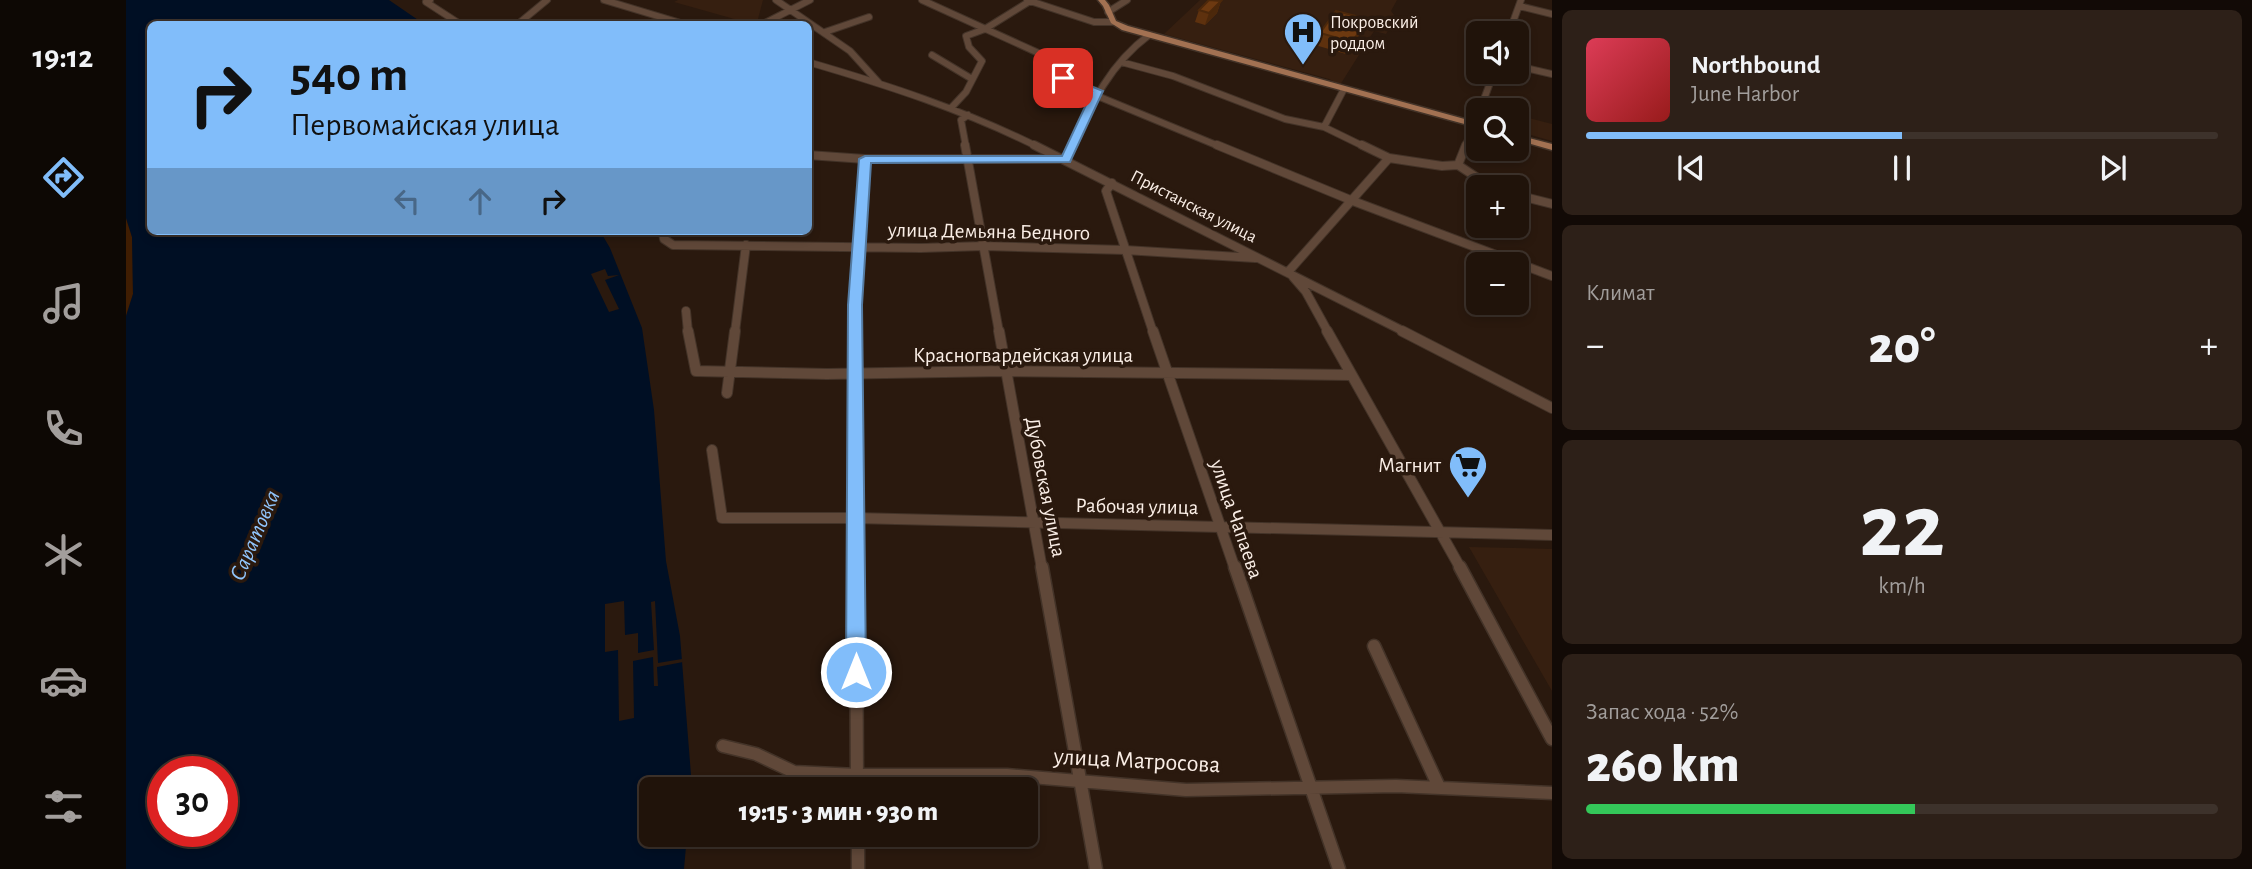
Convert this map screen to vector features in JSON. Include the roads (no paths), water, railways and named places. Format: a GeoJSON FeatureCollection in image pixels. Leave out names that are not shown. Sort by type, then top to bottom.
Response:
{"type":"FeatureCollection","features":[{"type":"Feature","properties":{"kind":"main road"},"geometry":{"type":"LineString","coordinates":[[1101,0],[1113,22],[1149,35],[1466,123]]}},
{"type":"Feature","properties":{"kind":"main road"},"geometry":{"type":"LineString","coordinates":[[1529,140],[1552,147]]}},
{"type":"Feature","properties":{"kind":"street"},"geometry":{"type":"LineString","coordinates":[[522,21],[547,0]]}},
{"type":"Feature","properties":{"kind":"street"},"geometry":{"type":"LineString","coordinates":[[604,0],[674,21]]}},
{"type":"Feature","properties":{"kind":"street"},"geometry":{"type":"LineString","coordinates":[[776,0],[808,21]]}},
{"type":"Feature","properties":{"kind":"street"},"geometry":{"type":"LineString","coordinates":[[769,21],[810,0]]}},
{"type":"Feature","properties":{"kind":"street"},"geometry":{"type":"LineString","coordinates":[[922,0],[1045,56],[1067,81],[1353,201],[1552,276]]}},
{"type":"Feature","properties":{"kind":"street"},"geometry":{"type":"LineString","coordinates":[[951,108],[964,95],[982,61],[969,47],[966,36],[985,29],[1029,0],[1094,22],[1113,22]]}},
{"type":"Feature","properties":{"kind":"street"},"geometry":{"type":"LineString","coordinates":[[1108,12],[1127,0]]}},
{"type":"Feature","properties":{"kind":"street"},"geometry":{"type":"LineString","coordinates":[[428,1],[456,21]]}},
{"type":"Feature","properties":{"kind":"street"},"geometry":{"type":"LineString","coordinates":[[1513,21],[1520,3],[1552,14]]}},
{"type":"Feature","properties":{"kind":"street"},"geometry":{"type":"LineString","coordinates":[[825,32],[869,17]]}},
{"type":"Feature","properties":{"kind":"street"},"geometry":{"type":"LineString","coordinates":[[812,23],[850,51],[880,83]]}},
{"type":"Feature","properties":{"kind":"street"},"geometry":{"type":"LineString","coordinates":[[812,155],[865,159],[1066,159],[1096,93],[1121,62],[1129,47],[1149,35]]}},
{"type":"Feature","properties":{"kind":"street"},"geometry":{"type":"LineString","coordinates":[[932,55],[972,79]]}},
{"type":"Feature","properties":{"kind":"street"},"geometry":{"type":"LineString","coordinates":[[1121,62],[1173,76],[1264,112],[1324,128],[1389,158],[1442,166],[1458,165],[1473,175]]}},
{"type":"Feature","properties":{"kind":"street","name":"Пристанская улица"},"geometry":{"type":"LineString","coordinates":[[812,63],[951,108],[1066,159],[1552,408]]}},
{"type":"Feature","properties":{"kind":"street"},"geometry":{"type":"LineString","coordinates":[[1529,69],[1552,74]]}},
{"type":"Feature","properties":{"kind":"street"},"geometry":{"type":"LineString","coordinates":[[1324,128],[1344,89]]}},
{"type":"Feature","properties":{"kind":"street","name":"Дубовская улица"},"geometry":{"type":"LineString","coordinates":[[968,115],[961,120],[1096,869]]}},
{"type":"Feature","properties":{"kind":"street"},"geometry":{"type":"LineString","coordinates":[[1458,165],[1466,148]]}},
{"type":"Feature","properties":{"kind":"street"},"geometry":{"type":"LineString","coordinates":[[1389,158],[1288,272],[1306,292],[1350,375],[1441,532],[1552,738]]}},
{"type":"Feature","properties":{"kind":"street"},"geometry":{"type":"LineString","coordinates":[[857,777],[854,372],[858,246],[865,159]]}},
{"type":"Feature","properties":{"kind":"street","name":"улица Чапаева"},"geometry":{"type":"LineString","coordinates":[[1112,183],[1106,191],[1125,250],[1339,869]]}},
{"type":"Feature","properties":{"kind":"street"},"geometry":{"type":"LineString","coordinates":[[1529,198],[1552,204]]}},
{"type":"Feature","properties":{"kind":"street","name":"улица Демьяна Бедного"},"geometry":{"type":"LineString","coordinates":[[664,235],[664,239],[673,245],[984,246],[1125,250],[1263,259]]}},
{"type":"Feature","properties":{"kind":"street"},"geometry":{"type":"LineString","coordinates":[[727,393],[746,245]]}},
{"type":"Feature","properties":{"kind":"street","name":"Красногвардейская улица"},"geometry":{"type":"LineString","coordinates":[[686,312],[696,371],[1004,370],[1350,375]]}},
{"type":"Feature","properties":{"kind":"street","name":"Рабочая улица"},"geometry":{"type":"LineString","coordinates":[[712,450],[722,519],[855,518],[1552,535]]}},
{"type":"Feature","properties":{"kind":"street"},"geometry":{"type":"LineString","coordinates":[[1374,646],[1439,787]]}},
{"type":"Feature","properties":{"kind":"street","name":"улица Матросова"},"geometry":{"type":"LineString","coordinates":[[723,746],[756,754],[794,772],[826,777]]}},
{"type":"Feature","properties":{"kind":"street","name":"улица Матросова"},"geometry":{"type":"LineString","coordinates":[[964,777],[1036,777]]}},
{"type":"Feature","properties":{"kind":"street","name":"улица Матросова"},"geometry":{"type":"LineString","coordinates":[[1038,777],[1186,790],[1309,786],[1439,787],[1552,793]]}},
{"type":"Feature","properties":{"kind":"street"},"geometry":{"type":"LineString","coordinates":[[858,847],[858,869]]}},
{"type":"Feature","properties":{"kind":"water","name":"Саратовка"},"geometry":{"type":"Polygon","coordinates":[[[126,0],[389,0],[420,21],[147,21],[147,235],[602,235],[642,328],[654,410],[666,561],[680,636],[691,775],[639,777],[639,847],[686,847],[684,869],[126,869],[126,316],[133,294],[132,237],[126,218],[126,0]]]}},
{"type":"Feature","properties":{"kind":"place","name":"Покровский роддом"},"geometry":{"type":"Point","coordinates":[1303,66]}},
{"type":"Feature","properties":{"kind":"place","name":"Магнит"},"geometry":{"type":"Point","coordinates":[1468,499]}}]}
